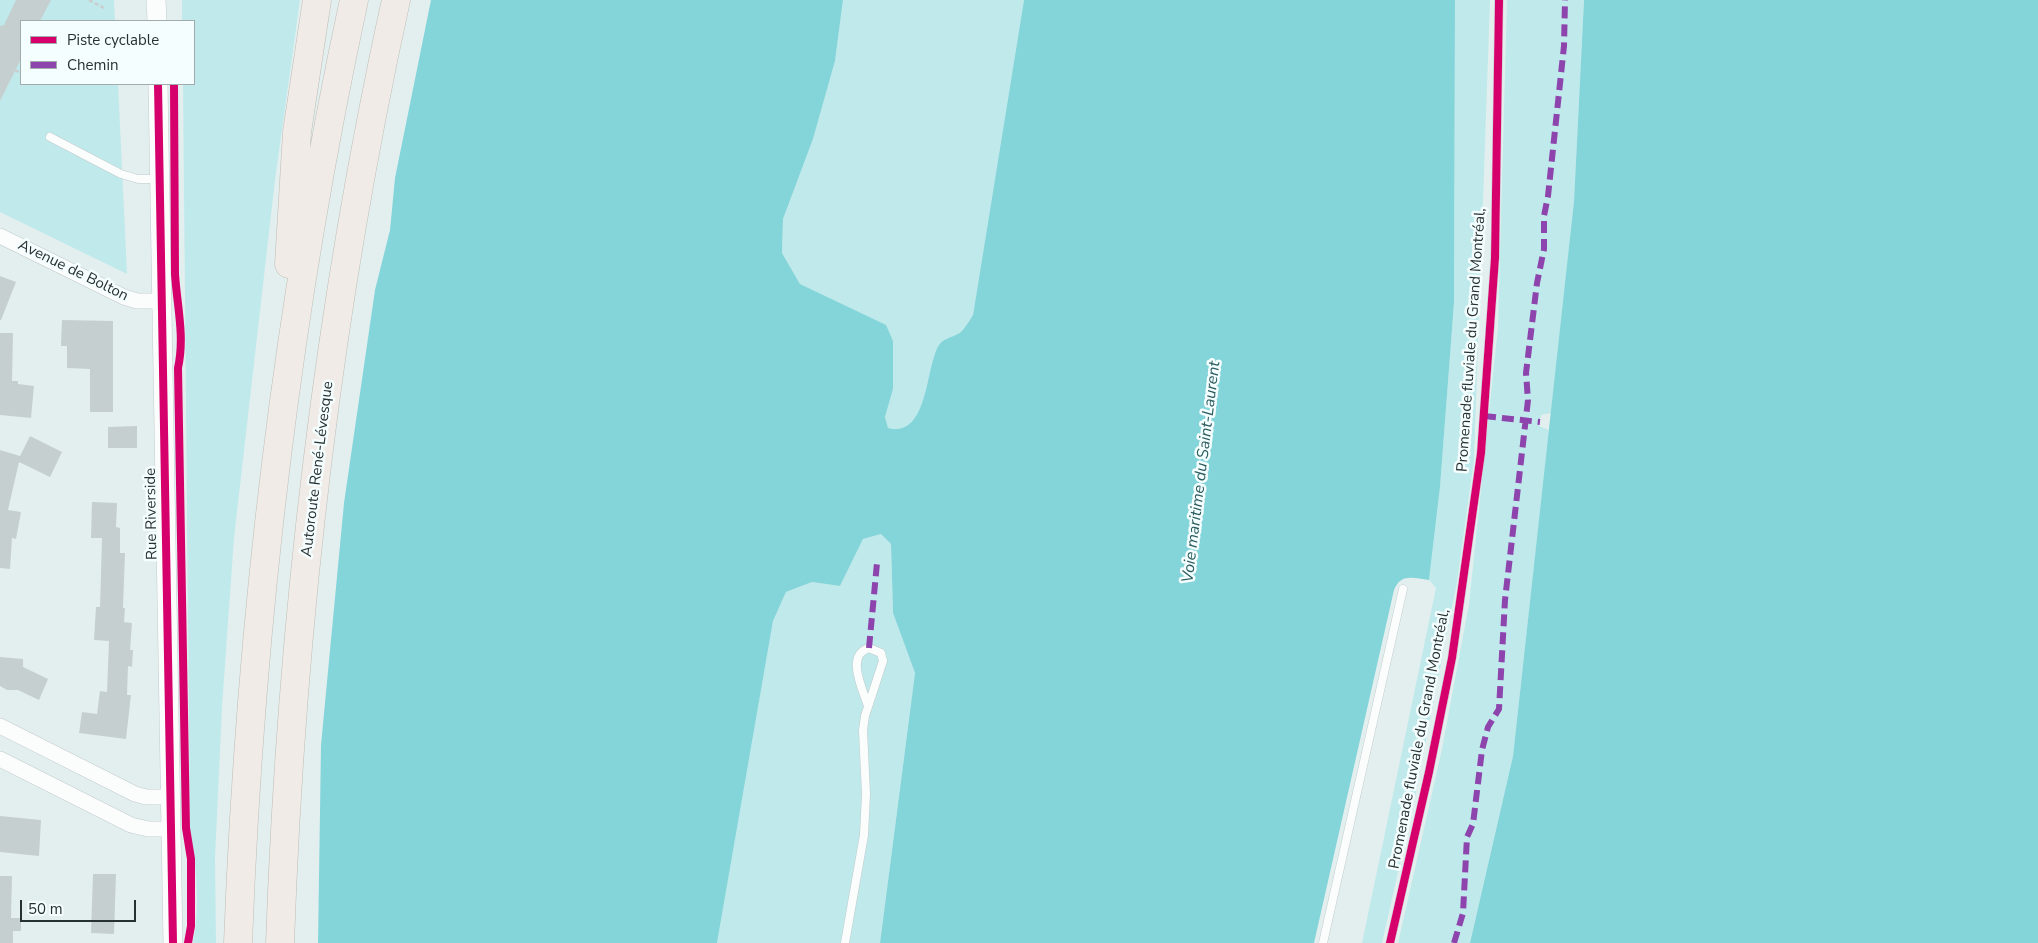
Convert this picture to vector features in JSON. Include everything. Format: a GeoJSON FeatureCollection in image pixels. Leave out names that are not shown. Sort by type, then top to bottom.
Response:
{"type":"FeatureCollection","features":[{"type":"Feature","properties":{"kind":"highway"},"geometry":{"type":"LineString","coordinates":[[238,943],[254,675],[277,452],[297,132],[317,0]]}},
{"type":"Feature","properties":{"kind":"highway"},"geometry":{"type":"LineString","coordinates":[[277,452],[309,239],[354,0]]}},
{"type":"Feature","properties":{"kind":"highway","name":"Autoroute René-Lévesque"},"geometry":{"type":"LineString","coordinates":[[280,943],[295,690],[315,489],[331,363],[355,213],[396,0]]}},
{"type":"Feature","properties":{"kind":"street"},"geometry":{"type":"LineString","coordinates":[[156,0],[156,20]]}},
{"type":"Feature","properties":{"kind":"street","name":"Rue Riverside"},"geometry":{"type":"LineString","coordinates":[[158,85],[173,943]]}},
{"type":"Feature","properties":{"kind":"street","name":"Avenue de Bolton"},"geometry":{"type":"LineString","coordinates":[[0,236],[124,297],[137,301],[161,301]]}},
{"type":"Feature","properties":{"kind":"street"},"geometry":{"type":"LineString","coordinates":[[0,726],[135,794],[146,797],[171,796]]}},
{"type":"Feature","properties":{"kind":"street"},"geometry":{"type":"LineString","coordinates":[[0,759],[131,825],[148,829],[171,829]]}},
{"type":"Feature","properties":{"kind":"lane","name":"Promenade fluviale du Grand Montréal,"},"geometry":{"type":"LineString","coordinates":[[1390,943],[1429,772],[1452,658],[1481,453],[1494,258],[1499,0]]}},
{"type":"Feature","properties":{"kind":"lane"},"geometry":{"type":"LineString","coordinates":[[50,136],[121,174],[138,179],[160,179]]}},
{"type":"Feature","properties":{"kind":"lane"},"geometry":{"type":"LineString","coordinates":[[1323,943],[1403,589]]}},
{"type":"Feature","properties":{"kind":"lane"},"geometry":{"type":"LineString","coordinates":[[845,943],[864,835],[866,794],[863,730],[868,706],[883,661],[881,653],[870,648],[859,655],[856,662],[868,706]]}},
{"type":"Feature","properties":{"kind":"path"},"geometry":{"type":"LineString","coordinates":[[89,0],[104,8]]}},
{"type":"Feature","properties":{"kind":"path"},"geometry":{"type":"LineString","coordinates":[[15,70],[20,72]]}},
{"type":"Feature","properties":{"kind":"shaded area"},"geometry":{"type":"Polygon","coordinates":[[[0,0],[114,0],[115,20],[20,20],[20,85],[118,85],[127,274],[0,212],[0,0]]]}},
{"type":"Feature","properties":{"kind":"shaded area"},"geometry":{"type":"Polygon","coordinates":[[[182,0],[300,0],[275,180],[234,538],[222,707],[215,858],[216,943],[193,943],[197,903],[196,873],[190,832],[183,85],[195,85],[195,20],[182,20],[182,0]]]}},
{"type":"Feature","properties":{"kind":"shaded area"},"geometry":{"type":"Polygon","coordinates":[[[843,0],[1024,0],[973,315],[962,331],[944,340],[939,345],[919,412],[912,422],[902,428],[888,428],[885,417],[893,389],[886,326],[800,284],[782,253],[783,219],[813,139],[835,61],[843,0]]]}},
{"type":"Feature","properties":{"kind":"shaded area"},"geometry":{"type":"Polygon","coordinates":[[[1455,0],[1490,0],[1474,460],[1457,582],[1414,802],[1382,943],[1362,943],[1436,588],[1429,580],[1440,487],[1454,303],[1455,0]]]}},
{"type":"Feature","properties":{"kind":"shaded area"},"geometry":{"type":"Polygon","coordinates":[[[1507,0],[1584,0],[1574,201],[1551,413],[1541,415],[1539,426],[1549,430],[1513,756],[1470,943],[1398,943],[1442,749],[1469,604],[1498,327],[1507,0]]]}},
{"type":"Feature","properties":{"kind":"shaded area"},"geometry":{"type":"Polygon","coordinates":[[[881,534],[891,544],[893,613],[915,673],[880,943],[717,943],[773,621],[786,592],[812,582],[840,586],[863,539],[881,534]]]}},
{"type":"Feature","properties":{"kind":"water","name":"Voie maritime du Saint-Laurent"},"geometry":{"type":"Polygon","coordinates":[[[431,0],[843,0],[835,61],[813,139],[783,219],[782,253],[800,284],[886,325],[893,341],[893,389],[885,417],[888,428],[901,428],[911,422],[918,412],[924,398],[934,355],[939,345],[944,340],[962,331],[973,315],[1024,0],[1455,0],[1454,303],[1440,487],[1429,580],[1404,579],[1400,581],[1394,590],[1314,943],[880,943],[915,673],[893,613],[891,544],[881,534],[863,539],[840,586],[812,582],[786,592],[773,621],[717,943],[318,943],[321,745],[344,503],[375,290],[390,230],[395,178],[431,0]]]}},
{"type":"Feature","properties":{"kind":"water"},"geometry":{"type":"Polygon","coordinates":[[[1584,0],[2038,0],[2038,943],[1470,943],[1513,756],[1574,201],[1584,0]]]}},
{"type":"Feature","properties":{"kind":"building"},"geometry":{"type":"Polygon","coordinates":[[[16,0],[51,0],[41,20],[20,20],[20,61],[0,101],[0,26],[4,25],[16,0]]]}},
{"type":"Feature","properties":{"kind":"building"},"geometry":{"type":"Polygon","coordinates":[[[0,276],[16,282],[1,320],[0,320],[0,276]]]}},
{"type":"Feature","properties":{"kind":"building"},"geometry":{"type":"Polygon","coordinates":[[[62,320],[113,321],[113,412],[90,412],[90,369],[67,368],[67,346],[61,346],[62,320]]]}},
{"type":"Feature","properties":{"kind":"building"},"geometry":{"type":"Polygon","coordinates":[[[0,333],[13,333],[12,381],[18,381],[18,384],[34,386],[31,418],[0,415],[0,333]]]}},
{"type":"Feature","properties":{"kind":"building"},"geometry":{"type":"Polygon","coordinates":[[[137,426],[137,448],[108,448],[108,427],[137,426]]]}},
{"type":"Feature","properties":{"kind":"building"},"geometry":{"type":"Polygon","coordinates":[[[30,436],[62,452],[50,477],[19,462],[8,510],[21,512],[16,539],[12,538],[10,569],[0,568],[0,450],[20,456],[30,436]]]}},
{"type":"Feature","properties":{"kind":"building"},"geometry":{"type":"Polygon","coordinates":[[[92,502],[117,503],[116,527],[120,528],[120,553],[125,553],[124,622],[132,623],[130,650],[133,650],[132,667],[128,666],[127,695],[131,695],[126,739],[79,733],[82,712],[97,714],[100,691],[107,692],[109,641],[94,640],[96,607],[100,607],[102,538],[91,538],[92,502]]]}},
{"type":"Feature","properties":{"kind":"building"},"geometry":{"type":"Polygon","coordinates":[[[0,657],[23,659],[23,667],[48,679],[39,700],[18,690],[7,690],[0,686],[0,657]]]}},
{"type":"Feature","properties":{"kind":"building"},"geometry":{"type":"Polygon","coordinates":[[[0,816],[41,820],[39,856],[0,852],[0,816]]]}},
{"type":"Feature","properties":{"kind":"building"},"geometry":{"type":"Polygon","coordinates":[[[93,874],[116,874],[114,934],[91,933],[93,874]]]}},
{"type":"Feature","properties":{"kind":"building"},"geometry":{"type":"Polygon","coordinates":[[[0,876],[12,876],[11,918],[21,918],[21,931],[13,931],[13,943],[0,943],[0,876]]]}},
{"type":"Feature","properties":{"kind":"marked path"},"geometry":{"type":"LineString","coordinates":[[1454,943],[1463,913],[1467,837],[1473,824],[1482,750],[1488,727],[1499,709],[1505,600],[1528,400],[1526,373],[1537,283],[1544,249],[1544,216],[1548,196],[1564,46],[1565,0]]}},
{"type":"Feature","properties":{"kind":"marked path"},"geometry":{"type":"LineString","coordinates":[[1484,416],[1540,422]]}},
{"type":"Feature","properties":{"kind":"marked path"},"geometry":{"type":"LineString","coordinates":[[869,648],[877,563]]}},
{"type":"Feature","properties":{"kind":"cycle path"},"geometry":{"type":"LineString","coordinates":[[1390,943],[1429,772],[1452,658],[1481,453],[1495,258],[1499,0]]}},
{"type":"Feature","properties":{"kind":"cycle path"},"geometry":{"type":"LineString","coordinates":[[158,85],[173,943]]}},
{"type":"Feature","properties":{"kind":"cycle path"},"geometry":{"type":"LineString","coordinates":[[174,85],[175,274],[181,333],[178,368],[186,828],[191,859],[191,926],[188,943]]}}]}
